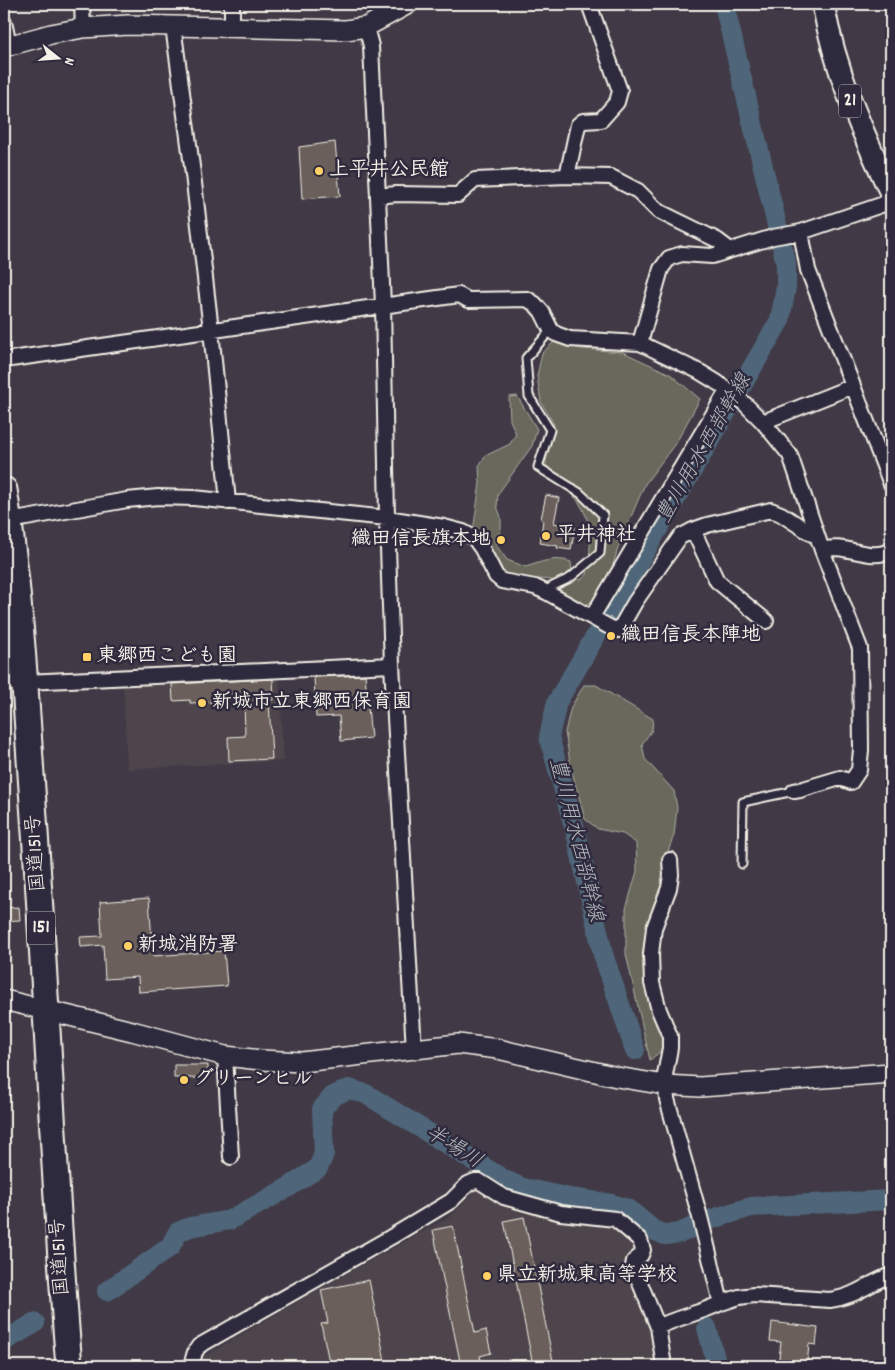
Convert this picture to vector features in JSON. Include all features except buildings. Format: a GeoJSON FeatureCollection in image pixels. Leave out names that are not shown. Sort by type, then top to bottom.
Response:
{"type":"FeatureCollection","features":[{"type":"Feature","properties":{"kind":"highway","name":"国道151号"},"geometry":{"type":"LineString","coordinates":[[4,490],[6,521],[20,613],[14,682],[46,1011],[61,1269],[69,1366]]}},
{"type":"Feature","properties":{"kind":"main road","name":"21"},"geometry":{"type":"LineString","coordinates":[[823,4],[832,47],[845,89],[862,132],[891,193]]}},
{"type":"Feature","properties":{"kind":"street"},"geometry":{"type":"LineString","coordinates":[[82,4],[83,28]]}},
{"type":"Feature","properties":{"kind":"street"},"geometry":{"type":"LineString","coordinates":[[232,4],[232,27]]}},
{"type":"Feature","properties":{"kind":"street"},"geometry":{"type":"LineString","coordinates":[[4,22],[7,46],[83,28],[128,24],[346,30],[366,27],[408,4]]}},
{"type":"Feature","properties":{"kind":"street"},"geometry":{"type":"LineString","coordinates":[[567,176],[578,125],[583,121],[601,120],[617,102],[620,91],[589,4]]}},
{"type":"Feature","properties":{"kind":"street"},"geometry":{"type":"LineString","coordinates":[[173,26],[193,174],[228,502]]}},
{"type":"Feature","properties":{"kind":"street"},"geometry":{"type":"LineString","coordinates":[[366,27],[370,46],[378,196],[383,305],[392,665],[414,1050]]}},
{"type":"Feature","properties":{"kind":"street"},"geometry":{"type":"LineString","coordinates":[[378,196],[396,194],[458,195],[475,180],[567,176],[611,178],[638,191],[658,211],[717,240],[729,249]]}},
{"type":"Feature","properties":{"kind":"street"},"geometry":{"type":"LineString","coordinates":[[640,343],[661,269],[670,258],[682,254],[712,256],[729,249],[795,233],[891,200]]}},
{"type":"Feature","properties":{"kind":"street"},"geometry":{"type":"LineString","coordinates":[[795,233],[891,484]]}},
{"type":"Feature","properties":{"kind":"street"},"geometry":{"type":"LineString","coordinates":[[4,360],[459,295],[468,300],[527,299],[542,312],[550,330],[556,334],[570,339],[640,343],[700,372],[745,404],[763,422],[790,455],[816,535],[860,648],[861,750],[859,770],[852,782],[840,778],[800,790],[794,790]]}},
{"type":"Feature","properties":{"kind":"street"},"geometry":{"type":"LineString","coordinates":[[763,422],[853,386]]}},
{"type":"Feature","properties":{"kind":"street"},"geometry":{"type":"LineString","coordinates":[[595,619],[728,393]]}},
{"type":"Feature","properties":{"kind":"street"},"geometry":{"type":"LineString","coordinates":[[6,521],[127,500],[158,497],[194,498],[387,518],[444,527],[463,532],[474,538],[496,576],[502,582],[535,587],[611,628],[619,630],[635,602],[680,538],[693,530],[771,510],[816,535]]}},
{"type":"Feature","properties":{"kind":"street"},"geometry":{"type":"LineString","coordinates":[[693,530],[717,581],[766,621]]}},
{"type":"Feature","properties":{"kind":"street"},"geometry":{"type":"LineString","coordinates":[[822,550],[829,547],[842,547],[867,554],[891,550]]}},
{"type":"Feature","properties":{"kind":"street"},"geometry":{"type":"LineString","coordinates":[[14,682],[392,665]]}},
{"type":"Feature","properties":{"kind":"street"},"geometry":{"type":"LineString","coordinates":[[670,860],[671,876],[669,888],[654,928],[651,954],[652,983],[670,1036],[665,1085],[667,1099],[721,1303]]}},
{"type":"Feature","properties":{"kind":"street"},"geometry":{"type":"LineString","coordinates":[[4,1000],[226,1056],[261,1060],[302,1062],[458,1044],[498,1049],[617,1077],[665,1085],[700,1087],[891,1073]]}},
{"type":"Feature","properties":{"kind":"street"},"geometry":{"type":"LineString","coordinates":[[226,1056],[231,1157]]}},
{"type":"Feature","properties":{"kind":"street"},"geometry":{"type":"LineString","coordinates":[[191,1366],[199,1346],[391,1237],[451,1201],[468,1184],[475,1181],[479,1181],[504,1197],[560,1213],[615,1219],[640,1240],[643,1250],[641,1255],[634,1261],[634,1266],[658,1327],[664,1366]]}},
{"type":"Feature","properties":{"kind":"street"},"geometry":{"type":"LineString","coordinates":[[658,1327],[669,1321],[739,1297],[830,1300],[842,1298],[853,1295],[891,1275]]}},
{"type":"Feature","properties":{"kind":"lane"},"geometry":{"type":"LineString","coordinates":[[546,592],[551,587],[570,578],[600,552],[603,515],[580,493],[538,467],[550,430],[529,396],[526,358],[550,330]]}},
{"type":"Feature","properties":{"kind":"lane"},"geometry":{"type":"LineString","coordinates":[[742,864],[743,802],[794,790]]}},
{"type":"Feature","properties":{"kind":"shaded area","name":"新城市立東郷西保育園"},"geometry":{"type":"Polygon","coordinates":[[[279,674],[283,761],[127,769],[123,681],[279,674]]]}},
{"type":"Feature","properties":{"kind":"shaded area","name":"県立新城東高等学校"},"geometry":{"type":"Polygon","coordinates":[[[478,1188],[503,1204],[576,1224],[612,1226],[636,1249],[627,1261],[656,1349],[659,1366],[200,1366],[202,1358],[316,1291],[451,1216],[478,1188]]]}},
{"type":"Feature","properties":{"kind":"green space"},"geometry":{"type":"Polygon","coordinates":[[[554,342],[582,349],[623,352],[670,374],[700,399],[677,441],[645,484],[619,545],[610,574],[592,602],[583,606],[559,593],[552,580],[520,581],[504,576],[473,532],[480,483],[479,466],[485,456],[510,444],[516,434],[510,420],[509,397],[517,396],[537,429],[532,446],[498,494],[497,506],[501,517],[501,529],[496,545],[507,560],[526,567],[548,560],[565,560],[571,562],[572,574],[580,580],[587,575],[590,541],[589,525],[586,516],[577,500],[563,486],[546,475],[546,461],[554,424],[541,402],[537,376],[542,353],[554,342]]]}},
{"type":"Feature","properties":{"kind":"green space"},"geometry":{"type":"Polygon","coordinates":[[[584,685],[596,685],[653,719],[652,730],[642,744],[645,759],[674,791],[677,808],[674,835],[665,860],[669,873],[650,930],[643,967],[664,1034],[661,1051],[650,1060],[626,954],[626,909],[637,871],[636,843],[623,834],[598,829],[585,819],[571,768],[565,732],[571,707],[584,685]]]}},
{"type":"Feature","properties":{"kind":"waterway","name":"豊川用水西部幹線"},"geometry":{"type":"LineString","coordinates":[[635,1050],[603,954],[577,837],[549,737],[557,702],[780,320],[786,287],[786,263],[724,4]]}},
{"type":"Feature","properties":{"kind":"waterway","name":"半場川"},"geometry":{"type":"LineString","coordinates":[[107,1291],[170,1247],[178,1232],[190,1227],[230,1220],[289,1187],[318,1168],[324,1154],[322,1109],[333,1096],[349,1089],[366,1094],[503,1179],[523,1188],[570,1198],[612,1204],[628,1209],[653,1230],[665,1235],[680,1233],[709,1220],[751,1207],[891,1200]]}},
{"type":"Feature","properties":{"kind":"waterway","name":"半場川"},"geometry":{"type":"LineString","coordinates":[[4,1341],[35,1323]]}},
{"type":"Feature","properties":{"kind":"waterway","name":"豊川用水西部幹線"},"geometry":{"type":"LineString","coordinates":[[707,1328],[717,1366]]}},
{"type":"Feature","properties":{"kind":"place","name":"上平井公民館"},"geometry":{"type":"Point","coordinates":[319,171]}},
{"type":"Feature","properties":{"kind":"place","name":"平井神社"},"geometry":{"type":"Point","coordinates":[546,536]}},
{"type":"Feature","properties":{"kind":"place","name":"織田信長旗本地"},"geometry":{"type":"Point","coordinates":[501,540]}},
{"type":"Feature","properties":{"kind":"place","name":"織田信長本陣地"},"geometry":{"type":"Point","coordinates":[611,636]}},
{"type":"Feature","properties":{"kind":"place","name":"東郷西こども園"},"geometry":{"type":"Point","coordinates":[87,657]}},
{"type":"Feature","properties":{"kind":"place","name":"新城市立東郷西保育園"},"geometry":{"type":"Point","coordinates":[202,703]}},
{"type":"Feature","properties":{"kind":"place","name":"新城消防署"},"geometry":{"type":"Point","coordinates":[128,946]}},
{"type":"Feature","properties":{"kind":"place","name":"グリーンヒル"},"geometry":{"type":"Point","coordinates":[184,1080]}},
{"type":"Feature","properties":{"kind":"place","name":"県立新城東高等学校"},"geometry":{"type":"Point","coordinates":[487,1276]}}]}
